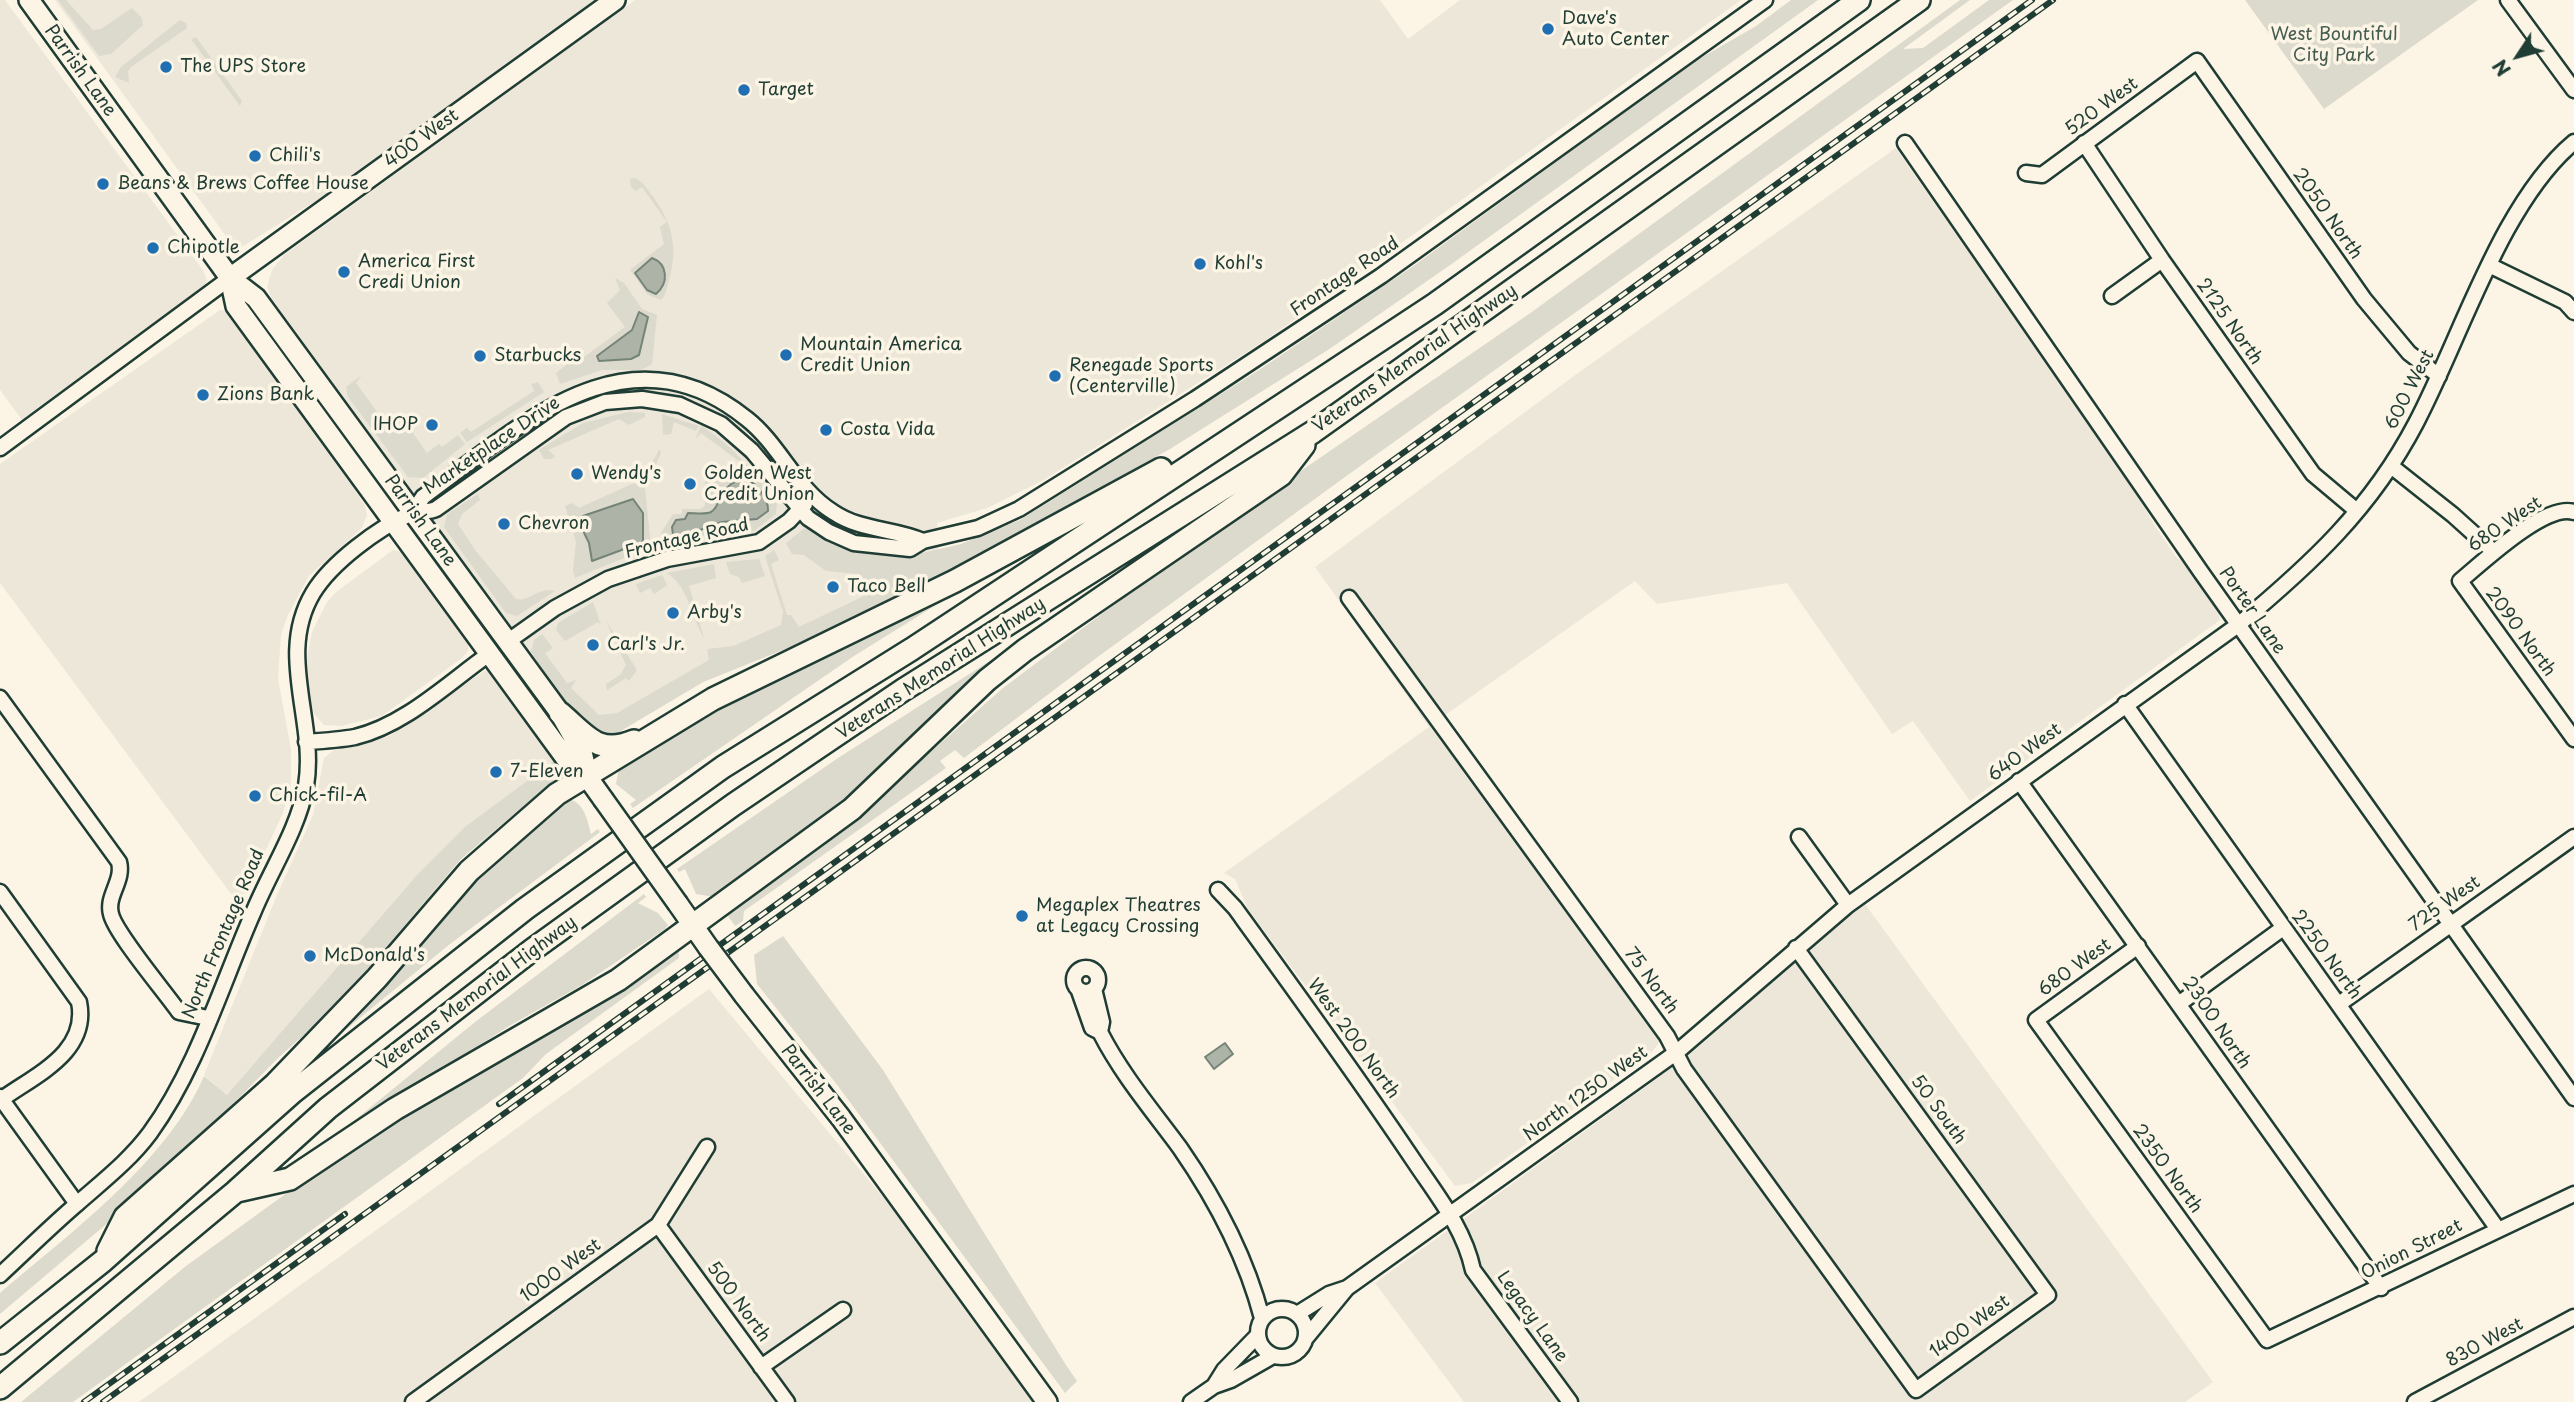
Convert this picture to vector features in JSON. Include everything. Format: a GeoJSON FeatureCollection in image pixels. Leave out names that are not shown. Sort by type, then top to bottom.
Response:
{"type":"FeatureCollection","features":[{"type":"Feature","properties":{"kind":"highway","name":"Veterans Memorial Highway"},"geometry":{"type":"LineString","coordinates":[[0,1343],[103,1261],[293,1092],[525,909],[723,767],[912,649],[1435,304],[1859,0]]}},
{"type":"Feature","properties":{"kind":"highway","name":"Veterans Memorial Highway"},"geometry":{"type":"LineString","coordinates":[[0,1388],[235,1192],[328,1108],[532,950],[733,805],[903,690],[1313,432],[1920,0]]}},
{"type":"Feature","properties":{"kind":"highway"},"geometry":{"type":"LineString","coordinates":[[103,1261],[125,1217],[275,1084],[377,978],[469,871],[557,794],[588,778],[667,726],[752,679],[955,581],[1271,411]]}},
{"type":"Feature","properties":{"kind":"highway"},"geometry":{"type":"LineString","coordinates":[[235,1192],[290,1179],[395,1109],[591,998],[852,809],[987,680],[1025,650],[1281,475],[1313,432]]}},
{"type":"Feature","properties":{"kind":"highway"},"geometry":{"type":"LineString","coordinates":[[560,713],[593,742],[614,749],[634,741],[682,707],[722,684],[752,679]]}},
{"type":"Feature","properties":{"kind":"main road","name":"Parrish Lane"},"geometry":{"type":"LineString","coordinates":[[29,0],[230,278],[256,298],[560,713],[582,752],[588,778]]}},
{"type":"Feature","properties":{"kind":"main road","name":"400 West"},"geometry":{"type":"LineString","coordinates":[[230,278],[615,0]]}},
{"type":"Feature","properties":{"kind":"main road","name":"Parrish Lane"},"geometry":{"type":"LineString","coordinates":[[230,278],[236,306],[393,523],[567,760],[588,778],[708,947],[841,1118],[1047,1402]]}},
{"type":"Feature","properties":{"kind":"street","name":"Frontage Road"},"geometry":{"type":"LineString","coordinates":[[800,510],[818,526],[854,543],[909,549],[923,541],[978,528],[1019,509],[1195,399],[1381,276],[1765,0]]}},
{"type":"Feature","properties":{"kind":"street"},"geometry":{"type":"LineString","coordinates":[[2508,0],[2574,90]]}},
{"type":"Feature","properties":{"kind":"street","name":"520 West"},"geometry":{"type":"LineString","coordinates":[[2026,173],[2042,175],[2197,61]]}},
{"type":"Feature","properties":{"kind":"street","name":"2050 North"},"geometry":{"type":"LineString","coordinates":[[2197,61],[2364,299],[2409,353],[2439,376]]}},
{"type":"Feature","properties":{"kind":"street","name":"600 West"},"geometry":{"type":"LineString","coordinates":[[2238,625],[2322,552],[2391,467],[2439,376],[2529,190],[2574,142]]}},
{"type":"Feature","properties":{"kind":"street","name":"Porter Lane"},"geometry":{"type":"LineString","coordinates":[[1905,143],[2238,625],[2574,1098]]}},
{"type":"Feature","properties":{"kind":"street","name":"2125 North"},"geometry":{"type":"LineString","coordinates":[[2084,143],[2162,260],[2313,474],[2357,511]]}},
{"type":"Feature","properties":{"kind":"street"},"geometry":{"type":"LineString","coordinates":[[2112,296],[2162,260]]}},
{"type":"Feature","properties":{"kind":"street"},"geometry":{"type":"LineString","coordinates":[[2491,266],[2565,302],[2574,312]]}},
{"type":"Feature","properties":{"kind":"street"},"geometry":{"type":"LineString","coordinates":[[0,449],[230,278]]}},
{"type":"Feature","properties":{"kind":"street","name":"Marketplace Drive"},"geometry":{"type":"LineString","coordinates":[[414,512],[423,497],[556,402],[593,386],[632,380],[682,386],[727,405],[766,436],[812,496]]}},
{"type":"Feature","properties":{"kind":"street","name":"Marketplace Drive"},"geometry":{"type":"LineString","coordinates":[[306,742],[296,664],[301,618],[313,592],[339,562],[393,523],[414,512],[432,511],[566,417],[605,402],[630,399],[680,405],[720,424],[752,451],[800,510]]}},
{"type":"Feature","properties":{"kind":"street"},"geometry":{"type":"LineString","coordinates":[[2391,467],[2453,515],[2494,552]]}},
{"type":"Feature","properties":{"kind":"street"},"geometry":{"type":"LineString","coordinates":[[812,496],[834,513],[858,525],[907,534],[923,541]]}},
{"type":"Feature","properties":{"kind":"street","name":"Frontage Road"},"geometry":{"type":"LineString","coordinates":[[508,642],[555,608],[608,579],[667,559],[758,542],[800,510],[812,496]]}},
{"type":"Feature","properties":{"kind":"street","name":"680 West"},"geometry":{"type":"LineString","coordinates":[[2460,581],[2494,552],[2543,518],[2566,510],[2574,512]]}},
{"type":"Feature","properties":{"kind":"street","name":"2090 North"},"geometry":{"type":"LineString","coordinates":[[2460,581],[2574,739]]}},
{"type":"Feature","properties":{"kind":"street","name":"75 North"},"geometry":{"type":"LineString","coordinates":[[1349,598],[1677,1052],[1684,1069],[1916,1390]]}},
{"type":"Feature","properties":{"kind":"street","name":"640 West"},"geometry":{"type":"LineString","coordinates":[[1836,915],[2018,781],[2238,625]]}},
{"type":"Feature","properties":{"kind":"street"},"geometry":{"type":"LineString","coordinates":[[306,742],[355,737],[382,727],[413,709],[489,654]]}},
{"type":"Feature","properties":{"kind":"street"},"geometry":{"type":"LineString","coordinates":[[0,698],[119,862],[121,870],[110,904],[114,923],[179,1012],[208,1018]]}},
{"type":"Feature","properties":{"kind":"street","name":"2250 North"},"geometry":{"type":"LineString","coordinates":[[2125,704],[2497,1228]]}},
{"type":"Feature","properties":{"kind":"street","name":"North Frontage Road"},"geometry":{"type":"LineString","coordinates":[[0,1275],[124,1163],[150,1133],[189,1067],[298,815],[306,784],[306,742]]}},
{"type":"Feature","properties":{"kind":"street","name":"2300 North"},"geometry":{"type":"LineString","coordinates":[[2018,781],[2180,1003],[2238,1090],[2381,1288]]}},
{"type":"Feature","properties":{"kind":"street"},"geometry":{"type":"LineString","coordinates":[[1799,837],[1848,905]]}},
{"type":"Feature","properties":{"kind":"street","name":"725 West"},"geometry":{"type":"LineString","coordinates":[[2339,1004],[2574,837]]}},
{"type":"Feature","properties":{"kind":"street","name":"West 200 North"},"geometry":{"type":"LineString","coordinates":[[1218,890],[1235,908],[1396,1131],[1451,1215]]}},
{"type":"Feature","properties":{"kind":"street"},"geometry":{"type":"LineString","coordinates":[[0,892],[79,1002],[81,1029],[69,1050],[1,1098],[77,1204]]}},
{"type":"Feature","properties":{"kind":"street","name":"North 1250 West"},"geometry":{"type":"LineString","coordinates":[[1306,1338],[1347,1288],[1677,1052],[1836,915]]}},
{"type":"Feature","properties":{"kind":"street"},"geometry":{"type":"LineString","coordinates":[[2180,1003],[2283,928]]}},
{"type":"Feature","properties":{"kind":"street","name":"680 West"},"geometry":{"type":"LineString","coordinates":[[2036,1020],[2138,946]]}},
{"type":"Feature","properties":{"kind":"street","name":"50 South"},"geometry":{"type":"LineString","coordinates":[[1796,948],[2048,1295]]}},
{"type":"Feature","properties":{"kind":"street"},"geometry":{"type":"LineString","coordinates":[[1087,990],[1102,1022],[1100,1032],[1129,1082],[1205,1186],[1226,1224],[1255,1289],[1262,1318],[1257,1336],[1224,1370],[1213,1386]]}},
{"type":"Feature","properties":{"kind":"street","name":"2350 North"},"geometry":{"type":"LineString","coordinates":[[2036,1020],[2267,1340]]}},
{"type":"Feature","properties":{"kind":"street","name":"1000 West"},"geometry":{"type":"LineString","coordinates":[[419,1400],[658,1224],[707,1147]]}},
{"type":"Feature","properties":{"kind":"street","name":"Onion Street"},"geometry":{"type":"LineString","coordinates":[[2267,1340],[2381,1288],[2497,1228],[2574,1194]]}},
{"type":"Feature","properties":{"kind":"street","name":"Legacy Lane"},"geometry":{"type":"LineString","coordinates":[[1451,1215],[1468,1246],[1474,1270],[1570,1402]]}},
{"type":"Feature","properties":{"kind":"street","name":"500 North"},"geometry":{"type":"LineString","coordinates":[[658,1224],[787,1402]]}},
{"type":"Feature","properties":{"kind":"street","name":"North 1250 West"},"geometry":{"type":"LineString","coordinates":[[1297,1314],[1329,1294],[1347,1288]]}},
{"type":"Feature","properties":{"kind":"street"},"geometry":{"type":"LineString","coordinates":[[1255,1289],[1282,1308],[1297,1314],[1305,1324],[1306,1338],[1297,1352],[1281,1357],[1273,1356],[1263,1349],[1257,1336]]}},
{"type":"Feature","properties":{"kind":"street","name":"1400 West"},"geometry":{"type":"LineString","coordinates":[[1916,1390],[2048,1295]]}},
{"type":"Feature","properties":{"kind":"street"},"geometry":{"type":"LineString","coordinates":[[1262,1318],[1282,1308]]}},
{"type":"Feature","properties":{"kind":"street"},"geometry":{"type":"LineString","coordinates":[[761,1367],[843,1310]]}},
{"type":"Feature","properties":{"kind":"street","name":"830 West"},"geometry":{"type":"LineString","coordinates":[[2415,1402],[2574,1317]]}},
{"type":"Feature","properties":{"kind":"street"},"geometry":{"type":"LineString","coordinates":[[1191,1402],[1213,1386],[1231,1380],[1273,1356]]}},
{"type":"Feature","properties":{"kind":"shaded area"},"geometry":{"type":"Polygon","coordinates":[[[0,0],[5,0],[203,270],[207,281],[201,291],[22,420],[0,390],[0,0]]]}},
{"type":"Feature","properties":{"kind":"shaded area"},"geometry":{"type":"Polygon","coordinates":[[[55,0],[597,0],[344,183],[242,247],[231,243],[55,0]]]}},
{"type":"Feature","properties":{"kind":"shaded area"},"geometry":{"type":"Polygon","coordinates":[[[635,0],[1380,0],[1408,39],[1460,0],[1741,0],[1266,340],[1042,481],[987,508],[937,523],[940,576],[805,641],[703,682],[614,735],[585,724],[552,682],[272,299],[267,287],[272,270],[284,255],[635,0]]]}},
{"type":"Feature","properties":{"kind":"shaded area"},"geometry":{"type":"Polygon","coordinates":[[[1896,148],[2083,417],[2092,423],[2115,454],[2153,523],[2177,558],[2185,562],[2219,612],[2220,620],[1970,801],[1913,721],[1892,734],[1787,583],[1657,604],[1635,581],[1434,723],[1662,1039],[1651,1053],[1472,1183],[1455,1186],[1248,909],[1235,879],[1224,873],[1429,727],[1315,567],[1578,373],[1896,148]]]}},
{"type":"Feature","properties":{"kind":"shaded area"},"geometry":{"type":"Polygon","coordinates":[[[652,258],[661,265],[665,274],[663,285],[656,294],[647,290],[635,273],[652,258]]]}},
{"type":"Feature","properties":{"kind":"shaded area"},"geometry":{"type":"Polygon","coordinates":[[[220,310],[231,312],[327,446],[365,506],[367,515],[362,528],[309,576],[288,615],[281,635],[278,679],[291,749],[291,785],[283,813],[240,906],[0,583],[0,464],[220,310]]]}},
{"type":"Feature","properties":{"kind":"shaded area"},"geometry":{"type":"Polygon","coordinates":[[[639,312],[648,317],[639,355],[631,359],[599,361],[597,356],[632,330],[639,312]]]}},
{"type":"Feature","properties":{"kind":"shaded area"},"geometry":{"type":"Polygon","coordinates":[[[745,478],[761,492],[768,511],[757,519],[722,522],[681,537],[673,535],[672,527],[676,520],[685,519],[688,513],[711,512],[730,485],[745,478]]]}},
{"type":"Feature","properties":{"kind":"shaded area"},"geometry":{"type":"Polygon","coordinates":[[[633,499],[643,513],[643,542],[592,561],[589,543],[577,518],[633,499]]]}},
{"type":"Feature","properties":{"kind":"shaded area"},"geometry":{"type":"Polygon","coordinates":[[[393,550],[406,553],[469,639],[468,651],[382,716],[341,726],[324,725],[314,714],[308,689],[307,658],[312,632],[327,602],[336,592],[393,550]]]}},
{"type":"Feature","properties":{"kind":"shaded area"},"geometry":{"type":"Polygon","coordinates":[[[486,670],[491,671],[557,759],[470,823],[227,1095],[204,1075],[277,895],[313,815],[324,758],[334,750],[389,736],[486,670]]]}},
{"type":"Feature","properties":{"kind":"shaded area"},"geometry":{"type":"Polygon","coordinates":[[[1865,904],[2213,1382],[2185,1402],[1464,1402],[1375,1283],[1702,1044],[1822,937],[1865,904]]]}},
{"type":"Feature","properties":{"kind":"shaded area"},"geometry":{"type":"Polygon","coordinates":[[[709,989],[938,1263],[1039,1402],[139,1402],[709,989]]]}},
{"type":"Feature","properties":{"kind":"shaded area"},"geometry":{"type":"Polygon","coordinates":[[[1225,1043],[1233,1054],[1214,1069],[1205,1057],[1225,1043]]]}},
{"type":"Feature","properties":{"kind":"green space"},"geometry":{"type":"Polygon","coordinates":[[[58,0],[66,0],[93,30],[101,29],[132,8],[142,18],[143,25],[111,54],[99,56],[58,0]]]}},
{"type":"Feature","properties":{"kind":"green space"},"geometry":{"type":"Polygon","coordinates":[[[1791,0],[1818,0],[1331,348],[1170,449],[940,576],[805,641],[703,682],[614,735],[590,727],[579,716],[556,689],[531,652],[534,640],[542,634],[553,648],[545,653],[567,683],[576,680],[571,688],[599,715],[617,713],[709,660],[707,649],[733,646],[781,625],[783,612],[765,556],[774,550],[779,560],[771,564],[787,615],[791,615],[799,627],[864,596],[867,586],[859,574],[826,571],[804,555],[792,554],[786,543],[805,528],[848,548],[893,554],[923,553],[961,544],[1020,520],[1259,370],[1412,267],[1692,63],[1756,26],[1791,0]]]}},
{"type":"Feature","properties":{"kind":"green space"},"geometry":{"type":"Polygon","coordinates":[[[1960,0],[1970,0],[1903,49],[1923,48],[1989,0],[2013,0],[1345,477],[964,758],[955,750],[940,761],[946,768],[744,911],[743,921],[735,926],[728,916],[730,914],[830,841],[1003,688],[1199,541],[1529,314],[1960,0]]]}},
{"type":"Feature","properties":{"kind":"green space","name":"West Bountiful City Park"},"geometry":{"type":"Polygon","coordinates":[[[2245,0],[2478,0],[2324,109],[2245,0]]]}},
{"type":"Feature","properties":{"kind":"green space"},"geometry":{"type":"Polygon","coordinates":[[[180,20],[186,23],[187,28],[131,67],[128,71],[129,83],[115,77],[121,67],[180,20]]]}},
{"type":"Feature","properties":{"kind":"green space"},"geometry":{"type":"Polygon","coordinates":[[[196,37],[242,101],[240,106],[191,39],[196,37]]]}},
{"type":"Feature","properties":{"kind":"green space"},"geometry":{"type":"Polygon","coordinates":[[[635,178],[646,187],[660,208],[666,218],[672,237],[672,268],[661,300],[648,295],[630,270],[664,244],[660,227],[667,222],[642,187],[636,191],[631,187],[630,179],[635,178]]]}},
{"type":"Feature","properties":{"kind":"green space"},"geometry":{"type":"Polygon","coordinates":[[[615,278],[624,283],[642,309],[657,315],[652,364],[641,370],[602,370],[560,384],[556,373],[573,360],[576,363],[625,327],[607,303],[620,290],[615,278]]]}},
{"type":"Feature","properties":{"kind":"green space"},"geometry":{"type":"Polygon","coordinates":[[[362,375],[356,383],[385,423],[393,419],[403,433],[410,429],[427,453],[439,444],[442,447],[458,435],[465,444],[423,478],[408,477],[348,397],[346,387],[362,375]]]}},
{"type":"Feature","properties":{"kind":"green space"},"geometry":{"type":"Polygon","coordinates":[[[538,382],[544,392],[467,442],[460,433],[467,428],[471,432],[534,391],[531,384],[538,382]]]}},
{"type":"Feature","properties":{"kind":"green space"},"geometry":{"type":"Polygon","coordinates":[[[628,412],[645,413],[645,417],[629,425],[619,419],[548,450],[555,456],[552,459],[544,459],[539,450],[583,423],[628,412]]]}},
{"type":"Feature","properties":{"kind":"green space"},"geometry":{"type":"Polygon","coordinates":[[[662,414],[699,426],[696,431],[674,422],[671,434],[663,435],[662,414]]]}},
{"type":"Feature","properties":{"kind":"green space"},"geometry":{"type":"Polygon","coordinates":[[[701,426],[724,442],[752,471],[777,504],[776,514],[754,531],[701,536],[662,544],[661,533],[673,514],[682,514],[682,509],[701,509],[705,505],[705,475],[714,483],[721,477],[726,478],[740,462],[701,433],[695,440],[701,426]]]}},
{"type":"Feature","properties":{"kind":"green space"},"geometry":{"type":"Polygon","coordinates":[[[659,449],[661,453],[645,488],[651,547],[575,578],[573,570],[576,542],[565,506],[572,503],[579,508],[634,483],[640,488],[646,480],[640,475],[659,449]]]}},
{"type":"Feature","properties":{"kind":"green space"},"geometry":{"type":"Polygon","coordinates":[[[478,494],[480,500],[462,514],[458,524],[475,550],[516,599],[544,591],[555,591],[517,616],[506,613],[444,527],[447,514],[478,494]]]}},
{"type":"Feature","properties":{"kind":"green space"},"geometry":{"type":"Polygon","coordinates":[[[759,559],[765,576],[742,583],[739,577],[730,574],[726,562],[759,559]]]}},
{"type":"Feature","properties":{"kind":"green space"},"geometry":{"type":"Polygon","coordinates":[[[714,564],[716,578],[689,586],[704,638],[685,594],[667,573],[714,564]]]}},
{"type":"Feature","properties":{"kind":"green space"},"geometry":{"type":"Polygon","coordinates":[[[999,566],[854,656],[633,808],[630,804],[636,800],[616,784],[619,768],[680,726],[999,566]]]}},
{"type":"Feature","properties":{"kind":"green space"},"geometry":{"type":"Polygon","coordinates":[[[662,575],[667,585],[654,594],[650,588],[640,593],[636,584],[662,575]]]}},
{"type":"Feature","properties":{"kind":"green space"},"geometry":{"type":"Polygon","coordinates":[[[593,602],[601,625],[598,622],[565,641],[556,630],[558,623],[593,602]]]}},
{"type":"Feature","properties":{"kind":"green space"},"geometry":{"type":"Polygon","coordinates":[[[1074,607],[850,799],[715,897],[696,894],[685,869],[679,872],[677,869],[838,758],[1074,607]]]}},
{"type":"Feature","properties":{"kind":"green space"},"geometry":{"type":"Polygon","coordinates":[[[606,621],[637,670],[629,681],[626,678],[607,690],[606,684],[620,675],[626,665],[606,621]]]}},
{"type":"Feature","properties":{"kind":"green space"},"geometry":{"type":"Polygon","coordinates":[[[554,761],[557,770],[553,781],[461,859],[336,1006],[278,1058],[136,1199],[0,1314],[0,1293],[85,1221],[142,1166],[188,1107],[204,1076],[227,1095],[418,874],[466,826],[554,761]]]}},
{"type":"Feature","properties":{"kind":"green space"},"geometry":{"type":"Polygon","coordinates":[[[569,799],[582,808],[591,834],[598,829],[600,832],[450,944],[322,1049],[445,906],[553,806],[569,799]]]}},
{"type":"Feature","properties":{"kind":"green space"},"geometry":{"type":"Polygon","coordinates":[[[644,894],[646,897],[638,903],[658,913],[668,925],[665,929],[582,985],[509,1026],[328,1142],[475,1022],[644,894]]]}},
{"type":"Feature","properties":{"kind":"green space"},"geometry":{"type":"Polygon","coordinates":[[[783,936],[883,1070],[1077,1381],[1065,1393],[838,1086],[757,984],[754,955],[783,936]]]}},
{"type":"Feature","properties":{"kind":"green space"},"geometry":{"type":"Polygon","coordinates":[[[679,950],[679,958],[546,1054],[523,1078],[73,1402],[21,1402],[186,1266],[371,1132],[501,1056],[596,1006],[679,950]]]}},
{"type":"Feature","properties":{"kind":"railway"},"geometry":{"type":"LineString","coordinates":[[499,1104],[2032,0]]}},
{"type":"Feature","properties":{"kind":"railway"},"geometry":{"type":"LineString","coordinates":[[103,1402],[2053,0]]}},
{"type":"Feature","properties":{"kind":"railway"},"geometry":{"type":"LineString","coordinates":[[84,1402],[345,1214]]}},
{"type":"Feature","properties":{"kind":"place","name":"Dave's Auto Center"},"geometry":{"type":"Point","coordinates":[1548,29]}},
{"type":"Feature","properties":{"kind":"place","name":"The UPS Store"},"geometry":{"type":"Point","coordinates":[166,67]}},
{"type":"Feature","properties":{"kind":"place","name":"Target"},"geometry":{"type":"Point","coordinates":[744,90]}},
{"type":"Feature","properties":{"kind":"place","name":"Chili's"},"geometry":{"type":"Point","coordinates":[255,156]}},
{"type":"Feature","properties":{"kind":"place","name":"Beans & Brews Coffee House"},"geometry":{"type":"Point","coordinates":[103,184]}},
{"type":"Feature","properties":{"kind":"place","name":"Chipotle"},"geometry":{"type":"Point","coordinates":[153,248]}},
{"type":"Feature","properties":{"kind":"place","name":"Kohl's"},"geometry":{"type":"Point","coordinates":[1200,264]}},
{"type":"Feature","properties":{"kind":"place","name":"America First Credi Union"},"geometry":{"type":"Point","coordinates":[344,272]}},
{"type":"Feature","properties":{"kind":"place","name":"Mountain America Credit Union"},"geometry":{"type":"Point","coordinates":[786,355]}},
{"type":"Feature","properties":{"kind":"place","name":"Starbucks"},"geometry":{"type":"Point","coordinates":[480,356]}},
{"type":"Feature","properties":{"kind":"place","name":"Renegade Sports (Centerville)"},"geometry":{"type":"Point","coordinates":[1055,376]}},
{"type":"Feature","properties":{"kind":"place","name":"Zions Bank"},"geometry":{"type":"Point","coordinates":[203,395]}},
{"type":"Feature","properties":{"kind":"place","name":"IHOP"},"geometry":{"type":"Point","coordinates":[432,425]}},
{"type":"Feature","properties":{"kind":"place","name":"Costa Vida"},"geometry":{"type":"Point","coordinates":[826,430]}},
{"type":"Feature","properties":{"kind":"place","name":"Wendy's"},"geometry":{"type":"Point","coordinates":[577,474]}},
{"type":"Feature","properties":{"kind":"place","name":"Golden West Credit Union"},"geometry":{"type":"Point","coordinates":[690,484]}},
{"type":"Feature","properties":{"kind":"place","name":"Chevron"},"geometry":{"type":"Point","coordinates":[504,524]}},
{"type":"Feature","properties":{"kind":"place","name":"Taco Bell"},"geometry":{"type":"Point","coordinates":[833,587]}},
{"type":"Feature","properties":{"kind":"place","name":"Arby's"},"geometry":{"type":"Point","coordinates":[673,613]}},
{"type":"Feature","properties":{"kind":"place","name":"Carl's Jr."},"geometry":{"type":"Point","coordinates":[593,645]}},
{"type":"Feature","properties":{"kind":"place","name":"7-Eleven"},"geometry":{"type":"Point","coordinates":[496,772]}},
{"type":"Feature","properties":{"kind":"place","name":"Chick-fil-A"},"geometry":{"type":"Point","coordinates":[255,796]}},
{"type":"Feature","properties":{"kind":"place","name":"Megaplex Theatres at Legacy Crossing"},"geometry":{"type":"Point","coordinates":[1022,916]}},
{"type":"Feature","properties":{"kind":"place","name":"McDonald's"},"geometry":{"type":"Point","coordinates":[310,956]}}]}
